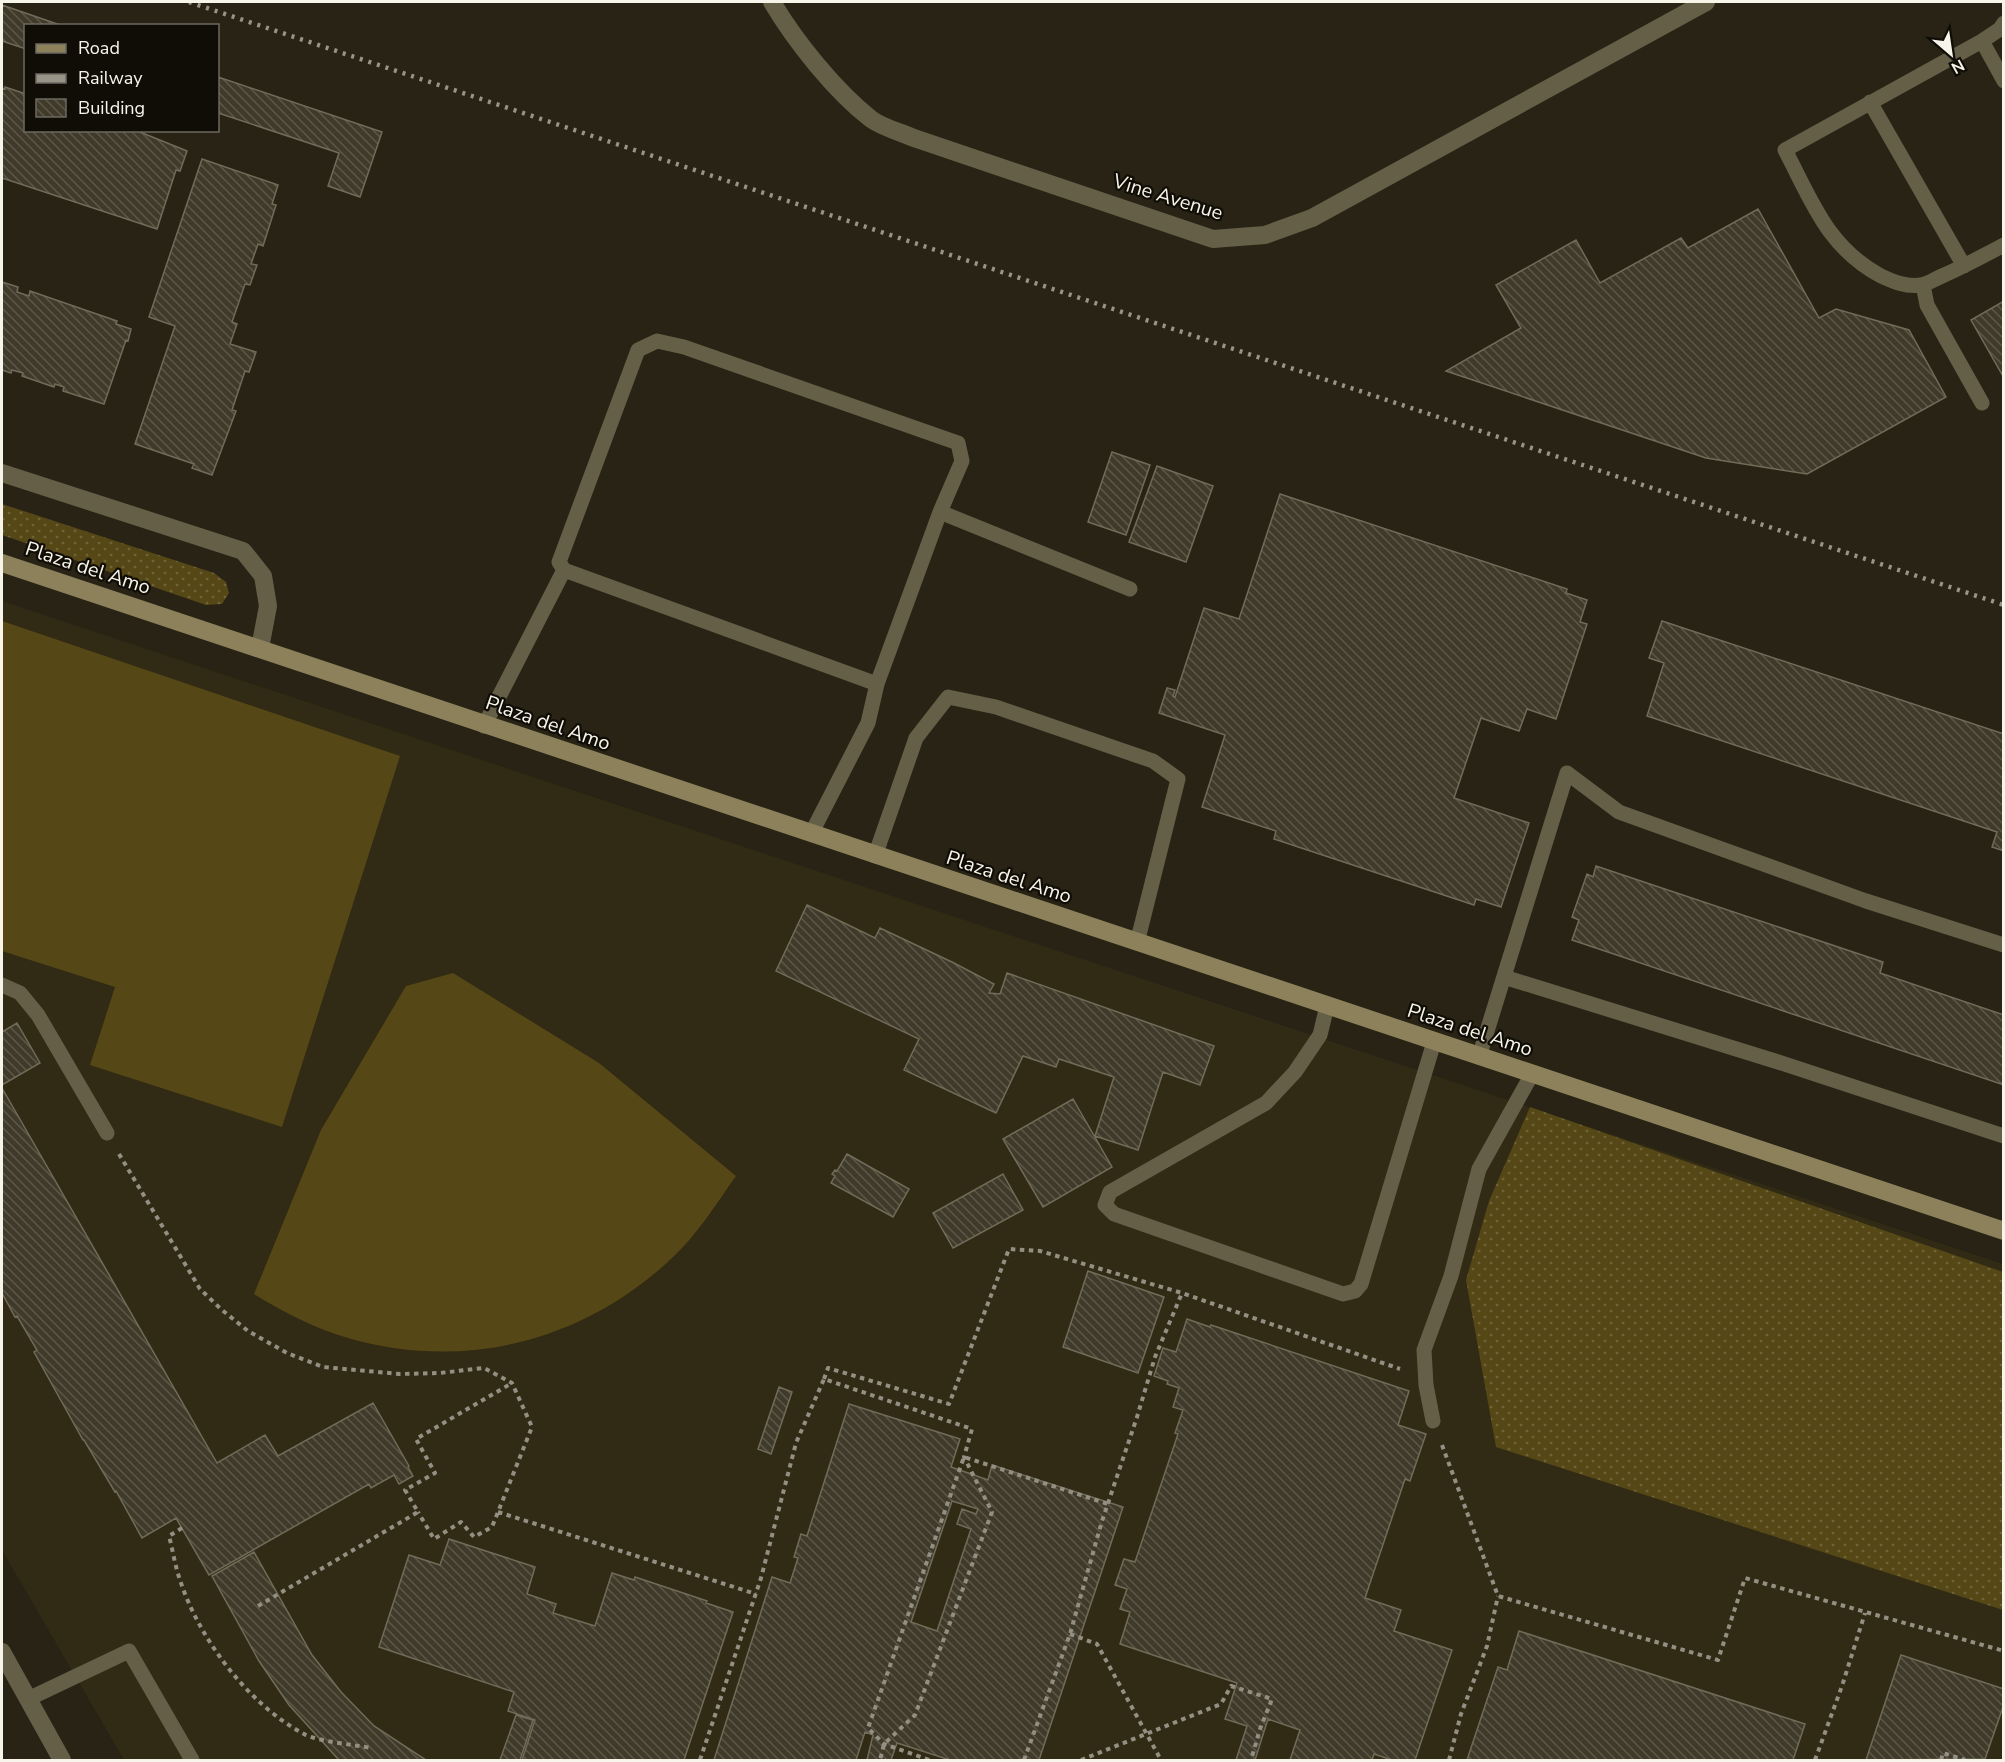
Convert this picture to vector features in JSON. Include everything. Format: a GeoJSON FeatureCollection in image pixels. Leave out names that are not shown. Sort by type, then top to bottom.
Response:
{"type":"FeatureCollection","features":[{"type":"Feature","properties":{"kind":"main road","name":"Plaza del Amo"},"geometry":{"type":"LineString","coordinates":[[2,563],[260,648],[484,726],[2004,1231]]}},
{"type":"Feature","properties":{"kind":"street","name":"Vine Avenue"},"geometry":{"type":"LineString","coordinates":[[772,2],[790,31],[846,97],[873,121],[914,138],[1213,239],[1265,235],[1312,218],[1706,2]]}},
{"type":"Feature","properties":{"kind":"street"},"geometry":{"type":"LineString","coordinates":[[2,473],[243,551],[263,576],[268,606],[260,648]]}},
{"type":"Feature","properties":{"kind":"street"},"geometry":{"type":"LineString","coordinates":[[2,1652],[62,1761]]}},
{"type":"Feature","properties":{"kind":"lane"},"geometry":{"type":"LineString","coordinates":[[2004,23],[1982,41],[1785,150],[1826,228],[1836,241],[1868,269],[1895,283],[1909,286],[1923,285],[2004,245]]}},
{"type":"Feature","properties":{"kind":"lane"},"geometry":{"type":"LineString","coordinates":[[1982,41],[2004,81]]}},
{"type":"Feature","properties":{"kind":"lane"},"geometry":{"type":"LineString","coordinates":[[1870,102],[1964,266]]}},
{"type":"Feature","properties":{"kind":"lane"},"geometry":{"type":"LineString","coordinates":[[1923,285],[1927,304],[1982,404]]}},
{"type":"Feature","properties":{"kind":"lane"},"geometry":{"type":"LineString","coordinates":[[811,834],[868,723],[876,684],[940,512],[962,461],[958,443],[684,347],[657,341],[638,350],[560,562],[564,570],[876,684]]}},
{"type":"Feature","properties":{"kind":"lane"},"geometry":{"type":"LineString","coordinates":[[940,512],[1130,589]]}},
{"type":"Feature","properties":{"kind":"lane"},"geometry":{"type":"LineString","coordinates":[[484,726],[564,570]]}},
{"type":"Feature","properties":{"kind":"lane"},"geometry":{"type":"LineString","coordinates":[[875,856],[916,738],[948,696],[996,707],[1153,761],[1178,780],[1137,943]]}},
{"type":"Feature","properties":{"kind":"lane"},"geometry":{"type":"LineString","coordinates":[[1479,1057],[1567,773],[1620,812],[1866,901],[2004,945]]}},
{"type":"Feature","properties":{"kind":"lane"},"geometry":{"type":"LineString","coordinates":[[1504,977],[1775,1061],[2004,1136]]}},
{"type":"Feature","properties":{"kind":"lane"},"geometry":{"type":"LineString","coordinates":[[2,985],[20,993],[38,1015],[107,1133]]}},
{"type":"Feature","properties":{"kind":"lane"},"geometry":{"type":"LineString","coordinates":[[1327,1006],[1320,1035],[1296,1072],[1266,1103],[1110,1192],[1105,1204],[1114,1214],[1343,1294],[1354,1291],[1361,1284],[1434,1042]]}},
{"type":"Feature","properties":{"kind":"lane"},"geometry":{"type":"LineString","coordinates":[[1433,1421],[1426,1385],[1424,1350],[1450,1276],[1479,1169],[1532,1074]]}},
{"type":"Feature","properties":{"kind":"lane"},"geometry":{"type":"LineString","coordinates":[[28,1699],[129,1651],[192,1761]]}},
{"type":"Feature","properties":{"kind":"path"},"geometry":{"type":"LineString","coordinates":[[107,1133],[200,1289],[248,1331],[287,1353],[323,1367],[400,1374],[440,1373],[484,1368],[512,1383],[532,1427],[492,1527],[474,1537],[461,1522],[434,1539],[405,1490],[435,1473],[416,1438],[512,1383]]}},
{"type":"Feature","properties":{"kind":"path"},"geometry":{"type":"LineString","coordinates":[[700,1761],[756,1593],[796,1443],[828,1368],[949,1404],[1009,1249],[1040,1251],[1182,1293],[1404,1371]]}},
{"type":"Feature","properties":{"kind":"path"},"geometry":{"type":"LineString","coordinates":[[1024,1761],[1070,1634],[1108,1504],[1155,1357],[1182,1293]]}},
{"type":"Feature","properties":{"kind":"path"},"geometry":{"type":"LineString","coordinates":[[824,1379],[972,1429],[964,1458],[868,1728],[884,1744],[929,1761]]}},
{"type":"Feature","properties":{"kind":"path"},"geometry":{"type":"LineString","coordinates":[[1433,1421],[1498,1596],[1487,1646],[1461,1714],[1449,1761]]}},
{"type":"Feature","properties":{"kind":"path"},"geometry":{"type":"LineString","coordinates":[[964,1458],[1108,1504]]}},
{"type":"Feature","properties":{"kind":"path"},"geometry":{"type":"LineString","coordinates":[[880,1761],[884,1744],[915,1715],[992,1512],[964,1458]]}},
{"type":"Feature","properties":{"kind":"path"},"geometry":{"type":"LineString","coordinates":[[258,1606],[418,1512]]}},
{"type":"Feature","properties":{"kind":"path"},"geometry":{"type":"LineString","coordinates":[[498,1512],[756,1593]]}},
{"type":"Feature","properties":{"kind":"path"},"geometry":{"type":"LineString","coordinates":[[182,1528],[169,1536],[180,1581],[197,1620],[224,1663],[262,1705],[305,1735],[371,1748]]}},
{"type":"Feature","properties":{"kind":"path"},"geometry":{"type":"LineString","coordinates":[[1498,1596],[1718,1660],[1745,1578],[2004,1651]]}},
{"type":"Feature","properties":{"kind":"path"},"geometry":{"type":"LineString","coordinates":[[1815,1761],[1865,1613]]}},
{"type":"Feature","properties":{"kind":"path"},"geometry":{"type":"LineString","coordinates":[[1070,1634],[1097,1644],[1161,1761]]}},
{"type":"Feature","properties":{"kind":"path"},"geometry":{"type":"LineString","coordinates":[[1081,1761],[1221,1704],[1231,1686],[1272,1699],[1252,1752],[1251,1761]]}},
{"type":"Feature","properties":{"kind":"path"},"geometry":{"type":"LineString","coordinates":[[1941,1761],[1943,1753],[1965,1761]]}},
{"type":"Feature","properties":{"kind":"shaded area"},"geometry":{"type":"Polygon","coordinates":[[[2,504],[214,573],[226,582],[229,593],[222,604],[206,605],[2,535],[2,504]]]}},
{"type":"Feature","properties":{"kind":"shaded area"},"geometry":{"type":"Polygon","coordinates":[[[2,601],[2003,1264],[2003,1760],[124,1760],[2,1550],[2,601]]]}},
{"type":"Feature","properties":{"kind":"shaded area"},"geometry":{"type":"Polygon","coordinates":[[[2,621],[400,756],[282,1127],[90,1065],[115,987],[2,951],[2,621]]]}},
{"type":"Feature","properties":{"kind":"shaded area"},"geometry":{"type":"Polygon","coordinates":[[[453,973],[599,1063],[736,1176],[698,1229],[672,1258],[638,1287],[601,1310],[562,1329],[521,1342],[479,1350],[436,1352],[392,1348],[348,1338],[323,1329],[299,1319],[254,1294],[321,1130],[406,986],[453,973]]]}},
{"type":"Feature","properties":{"kind":"shaded area"},"geometry":{"type":"Polygon","coordinates":[[[1530,1107],[2003,1272],[2003,1610],[1496,1447],[1466,1280],[1489,1201],[1530,1107]]]}},
{"type":"Feature","properties":{"kind":"building"},"geometry":{"type":"Polygon","coordinates":[[[2,5],[57,24],[24,24],[24,48],[2,41],[2,5]]]}},
{"type":"Feature","properties":{"kind":"building"},"geometry":{"type":"Polygon","coordinates":[[[219,77],[382,132],[360,197],[328,186],[339,153],[219,113],[219,77]]]}},
{"type":"Feature","properties":{"kind":"building"},"geometry":{"type":"Polygon","coordinates":[[[5,87],[24,93],[24,132],[140,132],[187,151],[180,171],[176,170],[157,229],[2,178],[2,88],[5,89],[5,87]]]}},
{"type":"Feature","properties":{"kind":"building"},"geometry":{"type":"Polygon","coordinates":[[[202,159],[278,185],[272,204],[276,205],[263,246],[258,244],[251,264],[257,265],[250,285],[245,284],[232,322],[237,324],[230,344],[256,352],[249,372],[245,371],[232,410],[236,411],[212,475],[192,468],[194,464],[135,444],[175,326],[149,317],[202,159]]]}},
{"type":"Feature","properties":{"kind":"building"},"geometry":{"type":"Polygon","coordinates":[[[1758,209],[1819,318],[1836,309],[1909,330],[1946,397],[1807,474],[1706,458],[1446,371],[1521,328],[1496,285],[1576,240],[1600,283],[1681,238],[1688,248],[1758,209]]]}},
{"type":"Feature","properties":{"kind":"building"},"geometry":{"type":"Polygon","coordinates":[[[2,282],[18,287],[17,292],[29,296],[30,291],[117,321],[116,324],[131,329],[104,404],[63,391],[64,387],[55,384],[54,387],[22,376],[23,373],[2,370],[2,282]]]}},
{"type":"Feature","properties":{"kind":"building"},"geometry":{"type":"Polygon","coordinates":[[[2004,301],[2004,378],[1971,320],[2004,301]]]}},
{"type":"Feature","properties":{"kind":"building"},"geometry":{"type":"Polygon","coordinates":[[[1112,452],[1150,465],[1126,535],[1088,522],[1112,452]]]}},
{"type":"Feature","properties":{"kind":"building"},"geometry":{"type":"Polygon","coordinates":[[[1157,466],[1213,486],[1186,562],[1129,542],[1157,466]]]}},
{"type":"Feature","properties":{"kind":"building"},"geometry":{"type":"Polygon","coordinates":[[[1280,494],[1567,589],[1566,593],[1587,600],[1580,622],[1587,624],[1556,719],[1527,709],[1519,731],[1481,718],[1454,798],[1529,823],[1501,907],[1476,899],[1474,905],[1274,839],[1276,831],[1202,807],[1225,735],[1159,713],[1167,688],[1175,690],[1173,696],[1175,697],[1204,608],[1239,619],[1280,494]]]}},
{"type":"Feature","properties":{"kind":"building"},"geometry":{"type":"Polygon","coordinates":[[[1662,621],[2004,734],[2004,851],[1992,847],[1997,832],[1647,716],[1664,663],[1649,658],[1662,621]]]}},
{"type":"Feature","properties":{"kind":"building"},"geometry":{"type":"Polygon","coordinates":[[[1596,866],[1883,962],[1880,973],[2004,1015],[2004,1085],[1572,940],[1579,920],[1572,917],[1587,874],[1593,877],[1596,866]]]}},
{"type":"Feature","properties":{"kind":"building"},"geometry":{"type":"Polygon","coordinates":[[[807,905],[875,938],[880,928],[954,963],[994,984],[989,993],[1000,994],[1007,973],[1214,1046],[1200,1085],[1163,1072],[1138,1150],[1095,1136],[1114,1077],[1059,1059],[1056,1067],[1023,1056],[996,1113],[904,1070],[919,1039],[776,971],[807,905]]]}},
{"type":"Feature","properties":{"kind":"building"},"geometry":{"type":"Polygon","coordinates":[[[17,1023],[40,1063],[2,1085],[2,1032],[17,1023]]]}},
{"type":"Feature","properties":{"kind":"building"},"geometry":{"type":"Polygon","coordinates":[[[2,1088],[217,1463],[265,1435],[278,1456],[373,1403],[413,1476],[399,1484],[394,1475],[371,1488],[369,1484],[209,1575],[176,1518],[142,1538],[116,1491],[83,1440],[34,1352],[37,1350],[2,1293],[2,1088]]]}},
{"type":"Feature","properties":{"kind":"building"},"geometry":{"type":"Polygon","coordinates":[[[1073,1099],[1112,1167],[1043,1207],[1003,1139],[1073,1099]]]}},
{"type":"Feature","properties":{"kind":"building"},"geometry":{"type":"Polygon","coordinates":[[[847,1154],[909,1189],[893,1217],[831,1183],[835,1176],[832,1174],[835,1170],[837,1171],[847,1154]]]}},
{"type":"Feature","properties":{"kind":"building"},"geometry":{"type":"Polygon","coordinates":[[[1003,1174],[1023,1210],[953,1248],[933,1213],[1003,1174]]]}},
{"type":"Feature","properties":{"kind":"building"},"geometry":{"type":"Polygon","coordinates":[[[1088,1271],[1164,1297],[1138,1373],[1063,1347],[1088,1271]]]}},
{"type":"Feature","properties":{"kind":"building"},"geometry":{"type":"Polygon","coordinates":[[[1187,1319],[1409,1391],[1398,1425],[1426,1434],[1410,1481],[1405,1479],[1365,1598],[1401,1610],[1394,1631],[1452,1650],[1415,1760],[1392,1760],[1374,1754],[1372,1760],[1290,1760],[1300,1730],[1268,1719],[1255,1760],[1236,1760],[1247,1726],[1225,1719],[1237,1683],[1120,1644],[1130,1612],[1120,1609],[1127,1589],[1115,1585],[1124,1559],[1135,1562],[1178,1434],[1175,1433],[1183,1410],[1173,1407],[1179,1388],[1154,1376],[1163,1348],[1176,1352],[1187,1319]]]}},
{"type":"Feature","properties":{"kind":"building"},"geometry":{"type":"Polygon","coordinates":[[[779,1387],[792,1392],[771,1454],[758,1449],[779,1387]]]}},
{"type":"Feature","properties":{"kind":"building"},"geometry":{"type":"Polygon","coordinates":[[[849,1404],[960,1439],[951,1467],[988,1480],[992,1465],[1123,1507],[1039,1760],[950,1760],[897,1743],[891,1760],[867,1760],[873,1735],[865,1732],[856,1760],[714,1760],[772,1577],[790,1583],[798,1558],[794,1557],[801,1534],[807,1536],[849,1404]],[[952,1501],[911,1622],[937,1631],[971,1529],[957,1524],[962,1509],[976,1514],[978,1509],[952,1501]]]}},
{"type":"Feature","properties":{"kind":"building"},"geometry":{"type":"Polygon","coordinates":[[[449,1539],[535,1567],[527,1594],[556,1604],[553,1613],[595,1626],[612,1573],[634,1580],[635,1577],[733,1612],[684,1760],[522,1760],[535,1720],[508,1711],[514,1692],[379,1647],[409,1555],[440,1565],[449,1539]]]}},
{"type":"Feature","properties":{"kind":"building"},"geometry":{"type":"Polygon","coordinates":[[[254,1552],[312,1655],[341,1692],[374,1726],[426,1760],[339,1760],[289,1705],[259,1661],[212,1576],[254,1552]]]}},
{"type":"Feature","properties":{"kind":"building"},"geometry":{"type":"Polygon","coordinates":[[[1519,1631],[1805,1724],[1793,1760],[1467,1760],[1498,1667],[1507,1670],[1519,1631]]]}},
{"type":"Feature","properties":{"kind":"building"},"geometry":{"type":"Polygon","coordinates":[[[1901,1655],[2004,1689],[2004,1704],[1985,1759],[1866,1760],[1901,1655]]]}},
{"type":"Feature","properties":{"kind":"building"},"geometry":{"type":"Polygon","coordinates":[[[516,1715],[533,1720],[520,1760],[500,1760],[516,1715]]]}},
{"type":"Feature","properties":{"kind":"railway"},"geometry":{"type":"LineString","coordinates":[[189,2],[2004,605]]}}]}
